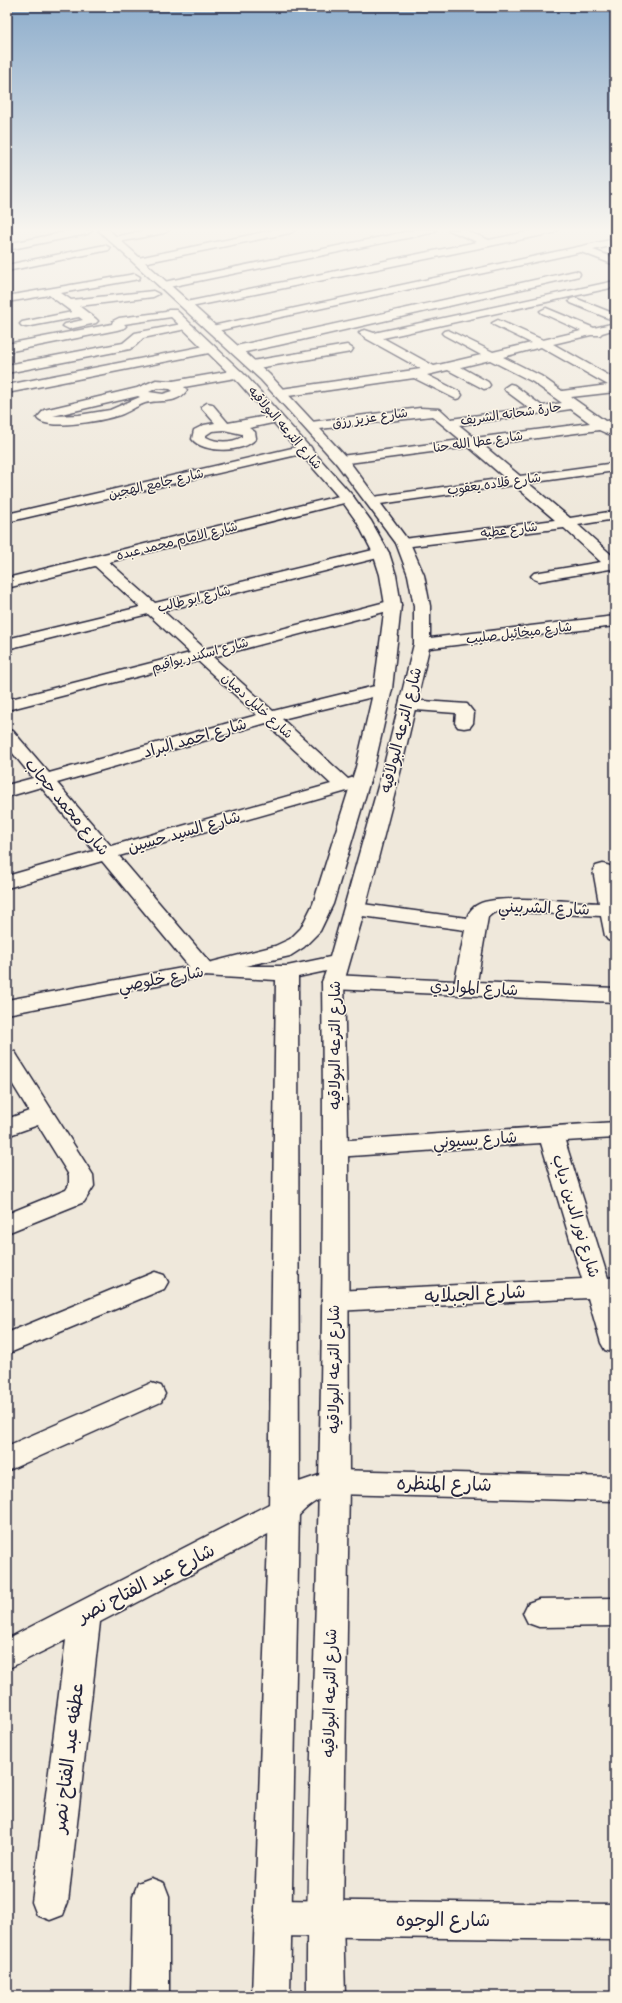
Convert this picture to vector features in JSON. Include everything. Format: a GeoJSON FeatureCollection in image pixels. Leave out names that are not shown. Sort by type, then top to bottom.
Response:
{"type":"FeatureCollection","features":[{"type":"Feature","properties":{"kind":"street"},"geometry":{"type":"LineString","coordinates":[[38,332],[80,323]]}},
{"type":"Feature","properties":{"kind":"street"},"geometry":{"type":"LineString","coordinates":[[7,348],[120,326],[117,323]]}},
{"type":"Feature","properties":{"kind":"street"},"geometry":{"type":"LineString","coordinates":[[7,369],[126,346],[132,343],[134,338],[139,335],[164,323]]}},
{"type":"Feature","properties":{"kind":"street","name":"شارع الترعه البولاقيه"},"geometry":{"type":"LineString","coordinates":[[192,323],[250,374],[281,393],[341,460],[403,543],[416,575],[422,606],[422,644],[408,705],[355,909],[336,971],[334,1482],[325,1919],[326,1996]]}},
{"type":"Feature","properties":{"kind":"street"},"geometry":{"type":"LineString","coordinates":[[7,389],[211,339],[260,323]]}},
{"type":"Feature","properties":{"kind":"street"},"geometry":{"type":"LineString","coordinates":[[236,350],[362,323]]}},
{"type":"Feature","properties":{"kind":"street"},"geometry":{"type":"LineString","coordinates":[[372,337],[434,323]]}},
{"type":"Feature","properties":{"kind":"street"},"geometry":{"type":"LineString","coordinates":[[499,323],[542,344],[615,384]]}},
{"type":"Feature","properties":{"kind":"street"},"geometry":{"type":"LineString","coordinates":[[574,323],[609,340]]}},
{"type":"Feature","properties":{"kind":"street"},"geometry":{"type":"LineString","coordinates":[[26,324],[50,340]]}},
{"type":"Feature","properties":{"kind":"street"},"geometry":{"type":"LineString","coordinates":[[352,326],[432,370]]}},
{"type":"Feature","properties":{"kind":"street"},"geometry":{"type":"LineString","coordinates":[[281,393],[416,374],[615,326]]}},
{"type":"Feature","properties":{"kind":"street"},"geometry":{"type":"LineString","coordinates":[[448,334],[537,379],[574,405],[608,425],[615,435]]}},
{"type":"Feature","properties":{"kind":"street","name":"شارع الترعه البولاقيه"},"geometry":{"type":"LineString","coordinates":[[204,970],[282,951],[298,943],[310,931],[323,904],[383,689],[393,605],[388,575],[381,553],[364,521],[347,498],[281,422],[236,350],[211,339]]}},
{"type":"Feature","properties":{"kind":"street"},"geometry":{"type":"LineString","coordinates":[[177,388],[173,396],[155,397],[130,404],[121,410],[105,415],[57,421],[43,418],[48,413],[142,391],[146,387],[156,384],[177,388],[250,374],[347,349]]}},
{"type":"Feature","properties":{"kind":"street"},"geometry":{"type":"LineString","coordinates":[[450,366],[484,385]]}},
{"type":"Feature","properties":{"kind":"street"},"geometry":{"type":"LineString","coordinates":[[416,374],[456,395]]}},
{"type":"Feature","properties":{"kind":"street"},"geometry":{"type":"LineString","coordinates":[[510,388],[540,410]]}},
{"type":"Feature","properties":{"kind":"street"},"geometry":{"type":"LineString","coordinates":[[560,395],[615,388]]}},
{"type":"Feature","properties":{"kind":"street"},"geometry":{"type":"LineString","coordinates":[[142,391],[145,395],[155,397]]}},
{"type":"Feature","properties":{"kind":"street"},"geometry":{"type":"LineString","coordinates":[[116,397],[130,404]]}},
{"type":"Feature","properties":{"kind":"street","name":"حارة شحاته الشريف"},"geometry":{"type":"LineString","coordinates":[[449,423],[574,405]]}},
{"type":"Feature","properties":{"kind":"street"},"geometry":{"type":"LineString","coordinates":[[207,407],[228,426],[248,432],[281,422]]}},
{"type":"Feature","properties":{"kind":"street","name":"شارع عزيز رزق"},"geometry":{"type":"LineString","coordinates":[[311,426],[428,411],[435,412],[449,423]]}},
{"type":"Feature","properties":{"kind":"street"},"geometry":{"type":"LineString","coordinates":[[248,432],[249,438],[232,445],[216,445],[199,439],[199,433],[203,430],[228,426],[281,422]]}},
{"type":"Feature","properties":{"kind":"street"},"geometry":{"type":"LineString","coordinates":[[449,423],[614,565]]}},
{"type":"Feature","properties":{"kind":"street","name":"شارع عطا الله حنا"},"geometry":{"type":"LineString","coordinates":[[341,460],[608,425]]}},
{"type":"Feature","properties":{"kind":"street","name":"شارع جامع الهجين"},"geometry":{"type":"LineString","coordinates":[[7,518],[305,449]]}},
{"type":"Feature","properties":{"kind":"street","name":"شارع قلاده يعقوب"},"geometry":{"type":"LineString","coordinates":[[373,501],[615,467]]}},
{"type":"Feature","properties":{"kind":"street"},"geometry":{"type":"LineString","coordinates":[[601,469],[615,481]]}},
{"type":"Feature","properties":{"kind":"street","name":"شارع الامام محمد عبده"},"geometry":{"type":"LineString","coordinates":[[7,583],[347,498]]}},
{"type":"Feature","properties":{"kind":"street","name":"شارع عطيه"},"geometry":{"type":"LineString","coordinates":[[403,543],[567,523],[615,515]]}},
{"type":"Feature","properties":{"kind":"street","name":"شارع ابو طالب"},"geometry":{"type":"LineString","coordinates":[[7,644],[381,553]]}},
{"type":"Feature","properties":{"kind":"street","name":"شارع خليل دميان"},"geometry":{"type":"LineString","coordinates":[[98,560],[269,717],[357,778]]}},
{"type":"Feature","properties":{"kind":"street"},"geometry":{"type":"LineString","coordinates":[[539,576],[614,565]]}},
{"type":"Feature","properties":{"kind":"street","name":"شارع اسكندر يواقيم"},"geometry":{"type":"LineString","coordinates":[[7,705],[393,605]]}},
{"type":"Feature","properties":{"kind":"street","name":"شارع ميخائيل صليب"},"geometry":{"type":"LineString","coordinates":[[422,644],[614,623]]}},
{"type":"Feature","properties":{"kind":"street","name":"شارع احمد البراد"},"geometry":{"type":"LineString","coordinates":[[7,791],[269,717],[383,689]]}},
{"type":"Feature","properties":{"kind":"street"},"geometry":{"type":"LineString","coordinates":[[408,705],[461,708],[465,713],[464,723]]}},
{"type":"Feature","properties":{"kind":"street","name":"شارع محمد حجاب"},"geometry":{"type":"LineString","coordinates":[[7,735],[204,970]]}},
{"type":"Feature","properties":{"kind":"street"},"geometry":{"type":"LineString","coordinates":[[357,778],[392,769]]}},
{"type":"Feature","properties":{"kind":"street","name":"شارع السيد حسين"},"geometry":{"type":"LineString","coordinates":[[7,882],[107,854],[357,778]]}},
{"type":"Feature","properties":{"kind":"street"},"geometry":{"type":"LineString","coordinates":[[603,870],[613,910],[615,936]]}},
{"type":"Feature","properties":{"kind":"street","name":"شارع الشربيني"},"geometry":{"type":"LineString","coordinates":[[465,988],[478,915],[481,911],[492,906],[613,910]]}},
{"type":"Feature","properties":{"kind":"street"},"geometry":{"type":"LineString","coordinates":[[355,909],[476,925]]}},
{"type":"Feature","properties":{"kind":"street","name":"شارع خلوصي"},"geometry":{"type":"LineString","coordinates":[[7,1008],[204,970],[287,973],[336,971]]}},
{"type":"Feature","properties":{"kind":"street","name":"شارع المواردي"},"geometry":{"type":"LineString","coordinates":[[336,971],[465,988],[615,996]]}},
{"type":"Feature","properties":{"kind":"street"},"geometry":{"type":"LineString","coordinates":[[271,1996],[284,1511],[287,973]]}},
{"type":"Feature","properties":{"kind":"street"},"geometry":{"type":"LineString","coordinates":[[7,1057],[82,1175],[82,1186],[75,1196],[7,1224]]}},
{"type":"Feature","properties":{"kind":"street"},"geometry":{"type":"LineString","coordinates":[[7,1128],[43,1115]]}},
{"type":"Feature","properties":{"kind":"street","name":"شارع بسيوني"},"geometry":{"type":"LineString","coordinates":[[336,1149],[615,1130]]}},
{"type":"Feature","properties":{"kind":"street","name":"شارع نور الدين دياب"},"geometry":{"type":"LineString","coordinates":[[551,1135],[606,1287],[615,1343]]}},
{"type":"Feature","properties":{"kind":"street"},"geometry":{"type":"LineString","coordinates":[[7,1344],[155,1282]]}},
{"type":"Feature","properties":{"kind":"street","name":"شارع الجبلايه"},"geometry":{"type":"LineString","coordinates":[[335,1301],[606,1287]]}},
{"type":"Feature","properties":{"kind":"street"},"geometry":{"type":"LineString","coordinates":[[7,1459],[151,1394]]}},
{"type":"Feature","properties":{"kind":"street","name":"شارع المنظره"},"geometry":{"type":"LineString","coordinates":[[284,1511],[296,1496],[313,1486],[334,1482],[615,1488]]}},
{"type":"Feature","properties":{"kind":"street","name":"شارع عبد الفتاح نصر"},"geometry":{"type":"LineString","coordinates":[[7,1655],[284,1511]]}},
{"type":"Feature","properties":{"kind":"street"},"geometry":{"type":"LineString","coordinates":[[539,1613],[615,1612]]}},
{"type":"Feature","properties":{"kind":"street","name":"عطفه عبد الفتاح نصر"},"geometry":{"type":"LineString","coordinates":[[50,1902],[85,1614]]}},
{"type":"Feature","properties":{"kind":"street"},"geometry":{"type":"LineString","coordinates":[[150,1996],[151,1896]]}},
{"type":"Feature","properties":{"kind":"street","name":"شارع الوجوه"},"geometry":{"type":"LineString","coordinates":[[272,1918],[615,1922]]}}]}
